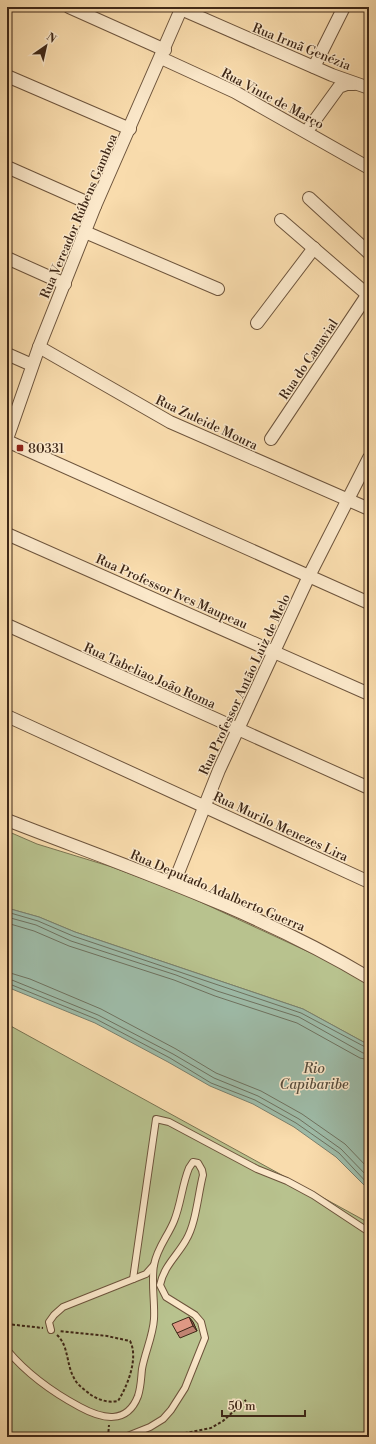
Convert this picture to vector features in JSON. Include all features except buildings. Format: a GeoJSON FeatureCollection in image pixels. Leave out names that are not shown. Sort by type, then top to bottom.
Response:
{"type":"FeatureCollection","features":[{"type":"Feature","properties":{"kind":"street","name":"Rua Vinte de Março"},"geometry":{"type":"LineString","coordinates":[[69,7],[235,92],[369,168]]}},
{"type":"Feature","properties":{"kind":"street"},"geometry":{"type":"LineString","coordinates":[[314,67],[344,7]]}},
{"type":"Feature","properties":{"kind":"street","name":"Rua Vereador Rúbens Gamboa"},"geometry":{"type":"LineString","coordinates":[[7,440],[32,365],[95,206],[182,8]]}},
{"type":"Feature","properties":{"kind":"street","name":"Rua Irmã Genézia"},"geometry":{"type":"LineString","coordinates":[[182,8],[314,67],[369,87]]}},
{"type":"Feature","properties":{"kind":"street"},"geometry":{"type":"LineString","coordinates":[[7,76],[130,129]]}},
{"type":"Feature","properties":{"kind":"street"},"geometry":{"type":"LineString","coordinates":[[307,132],[339,87],[347,84],[369,87]]}},
{"type":"Feature","properties":{"kind":"street"},"geometry":{"type":"LineString","coordinates":[[7,167],[95,206]]}},
{"type":"Feature","properties":{"kind":"street"},"geometry":{"type":"LineString","coordinates":[[309,198],[369,253]]}},
{"type":"Feature","properties":{"kind":"street"},"geometry":{"type":"LineString","coordinates":[[281,220],[368,295]]}},
{"type":"Feature","properties":{"kind":"street"},"geometry":{"type":"LineString","coordinates":[[85,232],[218,289]]}},
{"type":"Feature","properties":{"kind":"street"},"geometry":{"type":"LineString","coordinates":[[257,323],[314,248]]}},
{"type":"Feature","properties":{"kind":"street"},"geometry":{"type":"LineString","coordinates":[[7,258],[65,284]]}},
{"type":"Feature","properties":{"kind":"street","name":"Rua do Canavial"},"geometry":{"type":"LineString","coordinates":[[271,439],[368,295]]}},
{"type":"Feature","properties":{"kind":"street","name":"Rua Zuleide Moura"},"geometry":{"type":"LineString","coordinates":[[39,347],[170,422],[369,510]]}},
{"type":"Feature","properties":{"kind":"street"},"geometry":{"type":"LineString","coordinates":[[7,354],[32,365]]}},
{"type":"Feature","properties":{"kind":"street"},"geometry":{"type":"LineString","coordinates":[[7,440],[369,603]]}},
{"type":"Feature","properties":{"kind":"street","name":"Rua Professor Antão Luiz de Melo"},"geometry":{"type":"LineString","coordinates":[[174,883],[238,730],[309,576],[348,500],[365,474],[369,458]]}},
{"type":"Feature","properties":{"kind":"street","name":"Rua Professor Ives Maupeau"},"geometry":{"type":"LineString","coordinates":[[7,534],[369,694]]}},
{"type":"Feature","properties":{"kind":"street","name":"Rua Tabeliao João Roma"},"geometry":{"type":"LineString","coordinates":[[7,625],[369,788]]}},
{"type":"Feature","properties":{"kind":"street","name":"Rua Murilo Menezes Lira"},"geometry":{"type":"LineString","coordinates":[[7,716],[369,882]]}},
{"type":"Feature","properties":{"kind":"street","name":"Rua Deputado Adalberto Guerra"},"geometry":{"type":"LineString","coordinates":[[7,820],[174,883],[302,940],[369,978]]}},
{"type":"Feature","properties":{"kind":"lane"},"geometry":{"type":"LineString","coordinates":[[133,1279],[156,1119],[169,1122],[257,1169],[287,1181],[313,1195],[369,1232]]}},
{"type":"Feature","properties":{"kind":"lane"},"geometry":{"type":"LineString","coordinates":[[7,1350],[25,1370],[56,1394],[86,1410],[105,1418],[122,1414],[129,1410],[138,1395],[142,1368],[152,1335],[154,1320],[154,1265],[161,1244],[176,1216],[188,1168],[195,1162],[200,1166],[203,1175],[192,1229],[167,1266],[160,1285],[166,1297],[195,1315],[201,1322],[204,1338],[185,1388],[171,1410],[163,1419],[150,1427],[125,1437]]}},
{"type":"Feature","properties":{"kind":"lane"},"geometry":{"type":"LineString","coordinates":[[51,1330],[49,1322],[63,1306],[146,1274],[154,1265]]}},
{"type":"Feature","properties":{"kind":"path"},"geometry":{"type":"LineString","coordinates":[[7,1324],[106,1336],[130,1342],[133,1347],[133,1359],[122,1394],[118,1401],[111,1402],[97,1399],[80,1386],[73,1377],[64,1343],[51,1330]]}},
{"type":"Feature","properties":{"kind":"path"},"geometry":{"type":"LineString","coordinates":[[165,1437],[211,1428],[223,1420],[246,1400]]}},
{"type":"Feature","properties":{"kind":"green space"},"geometry":{"type":"Polygon","coordinates":[[[7,831],[37,844],[112,867],[181,893],[350,971],[369,983],[369,1045],[303,1009],[75,932],[39,917],[7,908],[7,831]]]}},
{"type":"Feature","properties":{"kind":"green space"},"geometry":{"type":"Polygon","coordinates":[[[7,1024],[369,1223],[369,1437],[7,1437],[7,1024]]]}},
{"type":"Feature","properties":{"kind":"water","name":"Rio Capibaribe"},"geometry":{"type":"Polygon","coordinates":[[[7,908],[39,917],[75,932],[303,1009],[369,1045],[369,1190],[336,1157],[294,1127],[253,1104],[210,1086],[95,1023],[7,987],[7,908]]]}},
{"type":"Feature","properties":{"kind":"place","name":"80331"},"geometry":{"type":"Point","coordinates":[20,448]}}]}
